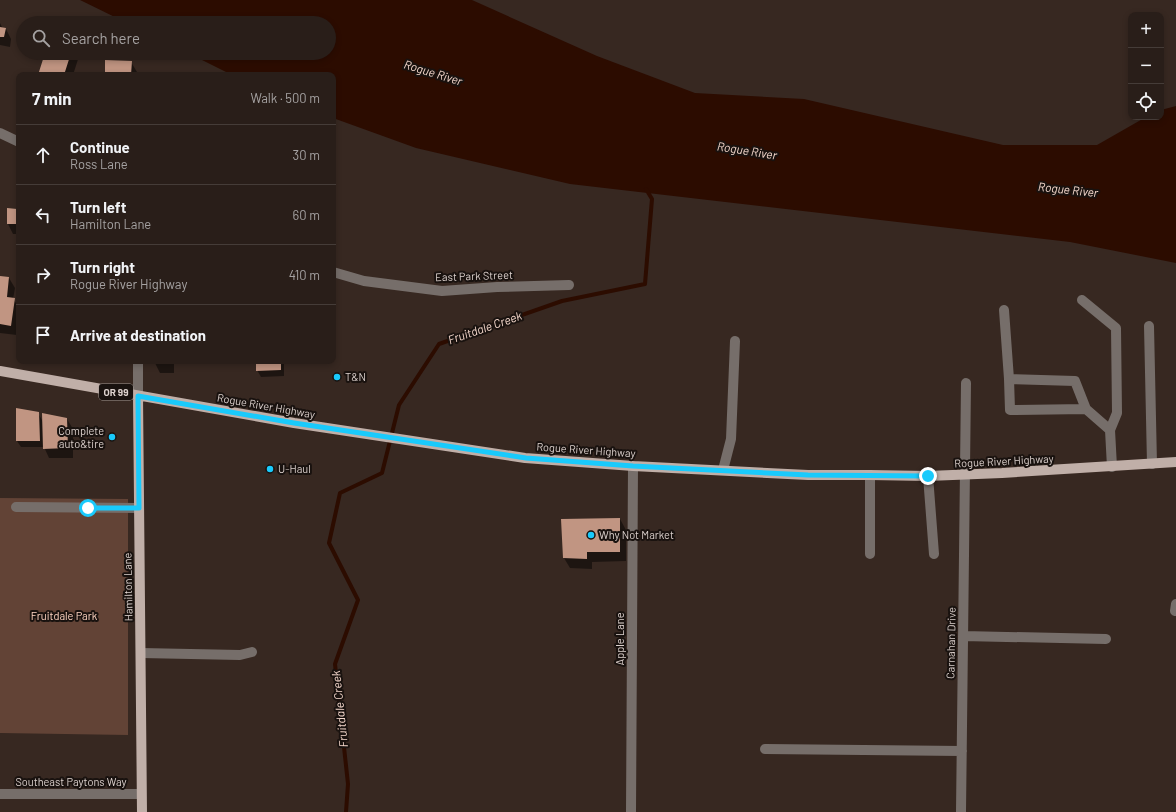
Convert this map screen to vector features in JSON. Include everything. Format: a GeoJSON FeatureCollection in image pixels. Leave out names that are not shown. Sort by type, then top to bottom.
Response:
{"type":"FeatureCollection","features":[{"type":"Feature","properties":{"kind":"main road","name":"Rogue River Highway"},"geometry":{"type":"LineString","coordinates":[[0,371],[294,423],[526,458],[633,466],[808,475],[928,476],[1112,467],[1176,462]]}},
{"type":"Feature","properties":{"kind":"main road","name":"Hamilton Lane"},"geometry":{"type":"LineString","coordinates":[[138,396],[142,812]]}},
{"type":"Feature","properties":{"kind":"street"},"geometry":{"type":"LineString","coordinates":[[0,133],[16,141]]}},
{"type":"Feature","properties":{"kind":"street","name":"East Park Street"},"geometry":{"type":"LineString","coordinates":[[336,273],[364,281],[442,291],[498,287],[569,285]]}},
{"type":"Feature","properties":{"kind":"street"},"geometry":{"type":"LineString","coordinates":[[1082,300],[1116,328],[1117,413],[1110,430],[1112,467]]}},
{"type":"Feature","properties":{"kind":"street"},"geometry":{"type":"LineString","coordinates":[[1004,310],[1010,410],[1086,409]]}},
{"type":"Feature","properties":{"kind":"street"},"geometry":{"type":"LineString","coordinates":[[1149,326],[1152,464]]}},
{"type":"Feature","properties":{"kind":"street"},"geometry":{"type":"LineString","coordinates":[[723,470],[730,439],[735,340]]}},
{"type":"Feature","properties":{"kind":"street","name":"Hamilton Lane"},"geometry":{"type":"LineString","coordinates":[[138,364],[138,396]]}},
{"type":"Feature","properties":{"kind":"street"},"geometry":{"type":"LineString","coordinates":[[1009,379],[1075,381],[1086,409],[1110,430]]}},
{"type":"Feature","properties":{"kind":"street","name":"Carnahan Drive"},"geometry":{"type":"LineString","coordinates":[[961,812],[966,383]]}},
{"type":"Feature","properties":{"kind":"street","name":"Apple Lane"},"geometry":{"type":"LineString","coordinates":[[631,812],[633,466]]}},
{"type":"Feature","properties":{"kind":"street"},"geometry":{"type":"LineString","coordinates":[[870,475],[870,554]]}},
{"type":"Feature","properties":{"kind":"street"},"geometry":{"type":"LineString","coordinates":[[928,476],[934,554]]}},
{"type":"Feature","properties":{"kind":"street"},"geometry":{"type":"LineString","coordinates":[[16,507],[139,508]]}},
{"type":"Feature","properties":{"kind":"street"},"geometry":{"type":"LineString","coordinates":[[963,636],[1106,639]]}},
{"type":"Feature","properties":{"kind":"street"},"geometry":{"type":"LineString","coordinates":[[141,653],[240,655],[252,652]]}},
{"type":"Feature","properties":{"kind":"street"},"geometry":{"type":"LineString","coordinates":[[765,749],[962,751]]}},
{"type":"Feature","properties":{"kind":"street","name":"Southeast Paytons Way"},"geometry":{"type":"LineString","coordinates":[[0,794],[141,794]]}},
{"type":"Feature","properties":{"kind":"green space","name":"Fruitdale Park"},"geometry":{"type":"Polygon","coordinates":[[[0,498],[128,499],[128,735],[0,733],[0,498]]]}},
{"type":"Feature","properties":{"kind":"water","name":"Rogue River"},"geometry":{"type":"Polygon","coordinates":[[[80,0],[472,0],[597,56],[695,93],[804,99],[1003,145],[1097,145],[1141,120],[1164,120],[1164,109],[1176,106],[1176,263],[1070,242],[570,184],[416,148],[336,119],[336,72],[226,72],[202,60],[336,60],[336,16],[113,16],[80,0]]]}},
{"type":"Feature","properties":{"kind":"building"},"geometry":{"type":"Polygon","coordinates":[[[0,27],[6,28],[4,37],[0,37],[0,27]]]}},
{"type":"Feature","properties":{"kind":"building"},"geometry":{"type":"Polygon","coordinates":[[[43,60],[69,60],[65,72],[39,72],[43,60]]]}},
{"type":"Feature","properties":{"kind":"building"},"geometry":{"type":"Polygon","coordinates":[[[105,60],[132,61],[131,72],[105,72],[105,60]]]}},
{"type":"Feature","properties":{"kind":"building"},"geometry":{"type":"Polygon","coordinates":[[[7,208],[16,209],[16,224],[7,224],[7,208]]]}},
{"type":"Feature","properties":{"kind":"building"},"geometry":{"type":"Polygon","coordinates":[[[0,276],[9,277],[7,297],[15,298],[11,326],[0,324],[0,276]]]}},
{"type":"Feature","properties":{"kind":"building"},"geometry":{"type":"Polygon","coordinates":[[[256,364],[281,364],[281,370],[256,371],[256,364]]]}},
{"type":"Feature","properties":{"kind":"building"},"geometry":{"type":"Polygon","coordinates":[[[16,408],[39,412],[40,441],[16,441],[16,408]]]}},
{"type":"Feature","properties":{"kind":"building"},"geometry":{"type":"Polygon","coordinates":[[[42,413],[67,418],[68,448],[43,449],[42,413]]]}},
{"type":"Feature","properties":{"kind":"building","name":"Why Not Market"},"geometry":{"type":"Polygon","coordinates":[[[620,518],[620,552],[587,552],[587,559],[563,558],[561,519],[620,518]]]}},
{"type":"Feature","properties":{"kind":"waterway","name":"Fruitdale Creek"},"geometry":{"type":"LineString","coordinates":[[346,812],[348,784],[335,664],[358,600],[329,543],[340,493],[382,473],[399,405],[439,344],[562,301],[645,284],[652,199],[646,189]]}},
{"type":"Feature","properties":{"kind":"place","name":"T&N"},"geometry":{"type":"Point","coordinates":[337,377]}},
{"type":"Feature","properties":{"kind":"place","name":"Complete auto&tire"},"geometry":{"type":"Point","coordinates":[112,437]}},
{"type":"Feature","properties":{"kind":"place","name":"U-Haul"},"geometry":{"type":"Point","coordinates":[270,469]}},
{"type":"Feature","properties":{"kind":"place","name":"Why Not Market"},"geometry":{"type":"Point","coordinates":[591,535]}},
{"type":"Feature","properties":{"kind":"route"},"geometry":{"type":"LineString","coordinates":[[88,508],[139,508],[138,396],[294,423],[526,458],[633,466],[808,475],[928,476]]}}]}
